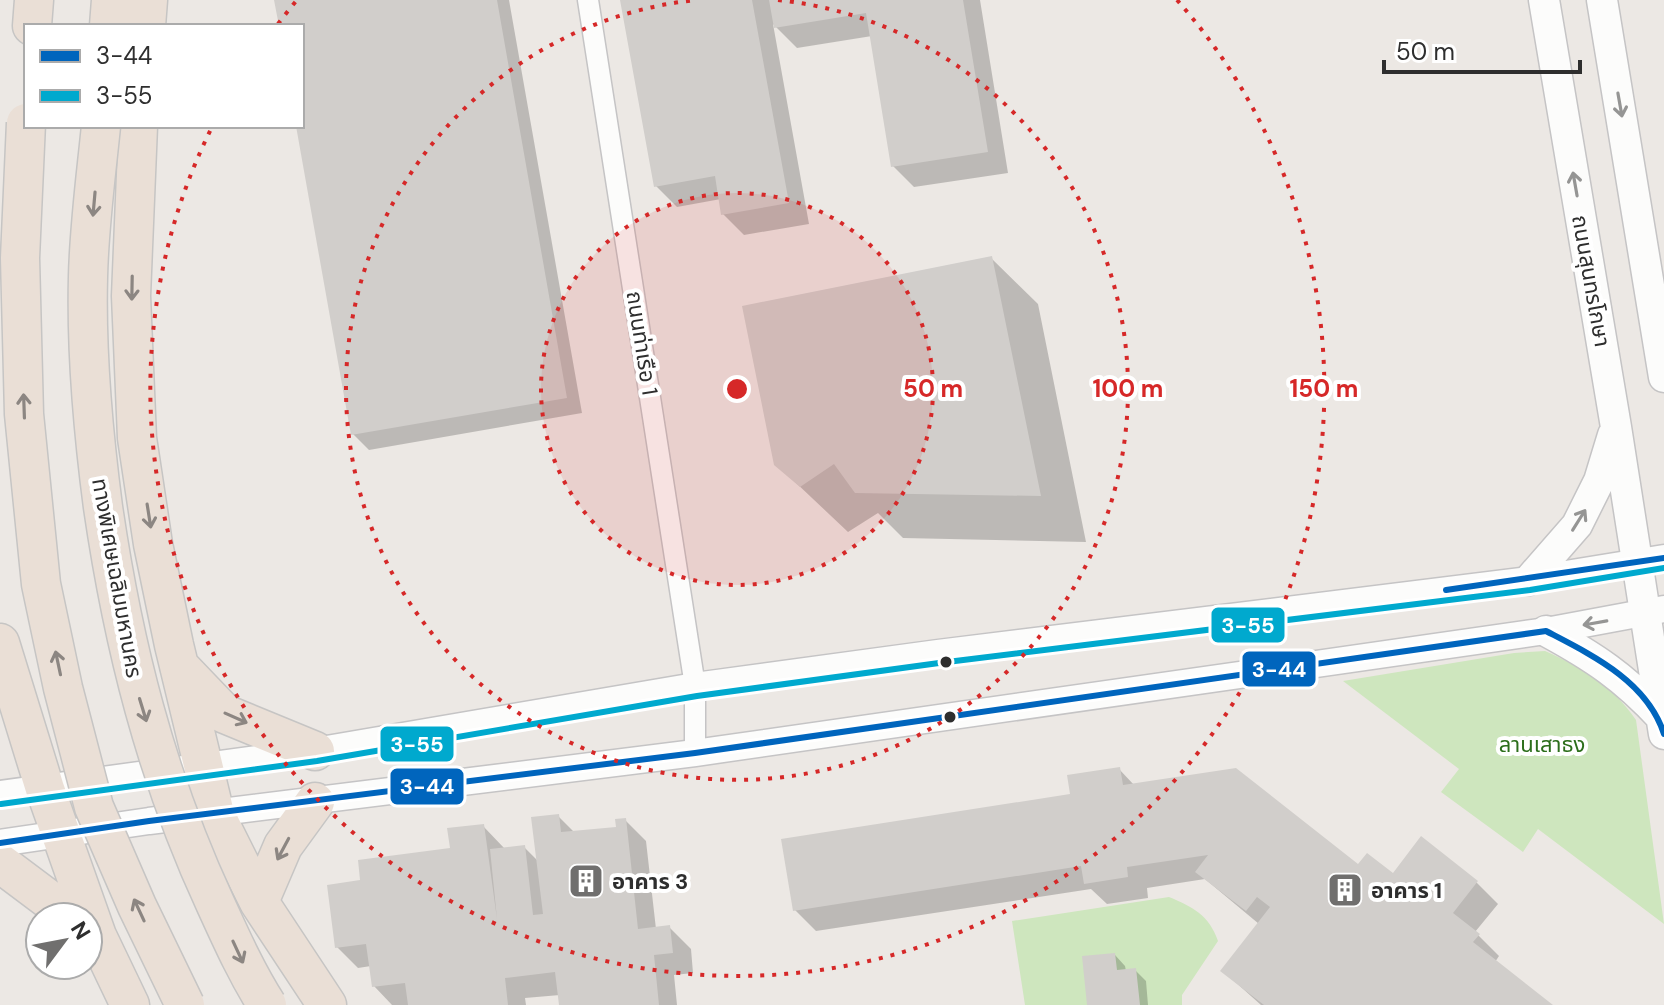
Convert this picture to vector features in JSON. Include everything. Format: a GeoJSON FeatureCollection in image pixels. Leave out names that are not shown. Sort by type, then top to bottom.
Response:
{"type":"FeatureCollection","features":[{"type":"Feature","properties":{"kind":"highway"},"geometry":{"type":"LineString","coordinates":[[32,24],[34,0]]}},
{"type":"Feature","properties":{"kind":"highway"},"geometry":{"type":"LineString","coordinates":[[109,24],[111,0]]}},
{"type":"Feature","properties":{"kind":"highway"},"geometry":{"type":"LineString","coordinates":[[146,24],[148,0]]}},
{"type":"Feature","properties":{"kind":"highway"},"geometry":{"type":"LineString","coordinates":[[26,128],[20,258],[24,414],[41,584],[63,688],[94,807],[185,1005]]}},
{"type":"Feature","properties":{"kind":"highway","name":"ทางพิเศษเฉลิมมหานคร"},"geometry":{"type":"LineString","coordinates":[[101,128],[88,277],[92,428],[114,586],[138,692],[168,791],[248,975],[267,1005]]}},
{"type":"Feature","properties":{"kind":"highway"},"geometry":{"type":"LineString","coordinates":[[138,128],[131,296],[137,438],[153,544],[179,666],[215,814],[259,902],[327,1005]]}},
{"type":"Feature","properties":{"kind":"highway"},"geometry":{"type":"LineString","coordinates":[[0,643],[61,833],[78,901]]}},
{"type":"Feature","properties":{"kind":"highway"},"geometry":{"type":"LineString","coordinates":[[179,666],[225,714],[315,751]]}},
{"type":"Feature","properties":{"kind":"highway"},"geometry":{"type":"LineString","coordinates":[[0,741],[14,689]]}},
{"type":"Feature","properties":{"kind":"highway"},"geometry":{"type":"LineString","coordinates":[[259,902],[283,846],[315,802]]}},
{"type":"Feature","properties":{"kind":"highway"},"geometry":{"type":"LineString","coordinates":[[0,863],[50,901]]}},
{"type":"Feature","properties":{"kind":"highway"},"geometry":{"type":"LineString","coordinates":[[104,960],[130,1005]]}},
{"type":"Feature","properties":{"kind":"main road","name":"ถนนสุนทรโกษา"},"geometry":{"type":"LineString","coordinates":[[1544,0],[1616,427],[1650,561],[1663,726]]}},
{"type":"Feature","properties":{"kind":"main road"},"geometry":{"type":"LineString","coordinates":[[1602,0],[1664,377]]}},
{"type":"Feature","properties":{"kind":"main road"},"geometry":{"type":"LineString","coordinates":[[1529,580],[1577,525],[1599,481],[1616,427]]}},
{"type":"Feature","properties":{"kind":"main road"},"geometry":{"type":"LineString","coordinates":[[1546,631],[1599,660],[1616,673],[1663,726]]}},
{"type":"Feature","properties":{"kind":"street","name":"ถนนท่าเรือ 1"},"geometry":{"type":"LineString","coordinates":[[588,0],[695,686],[695,753]]}},
{"type":"Feature","properties":{"kind":"street"},"geometry":{"type":"LineString","coordinates":[[0,794],[315,751],[695,686],[1529,580],[1650,561]]}},
{"type":"Feature","properties":{"kind":"street"},"geometry":{"type":"LineString","coordinates":[[0,843],[695,753],[1546,631],[1654,612]]}},
{"type":"Feature","properties":{"kind":"green space","name":"ลานเสาธง"},"geometry":{"type":"Polygon","coordinates":[[[1545,651],[1596,679],[1617,697],[1636,720],[1664,924],[1538,829],[1523,852],[1441,792],[1459,769],[1343,681],[1514,653],[1545,651]]]}},
{"type":"Feature","properties":{"kind":"green space"},"geometry":{"type":"Polygon","coordinates":[[[1169,897],[1199,913],[1218,941],[1182,995],[1182,1005],[1025,1005],[1012,921],[1169,897]]]}},
{"type":"Feature","properties":{"kind":"building"},"geometry":{"type":"Polygon","coordinates":[[[274,0],[497,0],[567,398],[351,435],[296,128],[304,128],[304,24],[279,24],[274,0]]]}},
{"type":"Feature","properties":{"kind":"building"},"geometry":{"type":"Polygon","coordinates":[[[620,0],[752,0],[789,203],[721,215],[715,176],[654,187],[620,0]]]}},
{"type":"Feature","properties":{"kind":"building"},"geometry":{"type":"Polygon","coordinates":[[[769,0],[963,0],[988,152],[891,167],[866,13],[774,28],[769,0]]]}},
{"type":"Feature","properties":{"kind":"building"},"geometry":{"type":"Polygon","coordinates":[[[992,256],[1041,496],[855,493],[834,464],[800,487],[774,465],[742,306],[992,256]]]}},
{"type":"Feature","properties":{"kind":"building","name":"อาคาร 1"},"geometry":{"type":"Polygon","coordinates":[[[1120,767],[1123,785],[1236,768],[1358,864],[1367,853],[1393,873],[1421,836],[1478,881],[1453,913],[1480,934],[1473,942],[1553,1005],[1264,1005],[1220,971],[1270,907],[1257,897],[1246,911],[1195,872],[1208,855],[1127,867],[1128,877],[1084,884],[1081,866],[793,911],[781,839],[1070,794],[1067,775],[1120,767]]]}},
{"type":"Feature","properties":{"kind":"building"},"geometry":{"type":"Polygon","coordinates":[[[559,814],[561,832],[616,827],[615,819],[626,818],[638,929],[670,925],[673,953],[654,955],[659,1005],[559,1005],[555,972],[505,978],[508,1005],[408,1005],[405,983],[372,987],[366,944],[335,948],[327,885],[360,880],[358,860],[450,848],[447,828],[484,824],[497,919],[490,849],[525,845],[533,915],[543,914],[531,817],[559,814]]]}},
{"type":"Feature","properties":{"kind":"building"},"geometry":{"type":"Polygon","coordinates":[[[1115,953],[1117,970],[1136,968],[1140,1005],[1087,1005],[1082,956],[1115,953]]]}},
{"type":"Feature","properties":{"kind":"transit line","name":"3-44"},"geometry":{"type":"LineString","coordinates":[[1446,590],[1664,558]]}},
{"type":"Feature","properties":{"kind":"transit line","name":"3-55"},"geometry":{"type":"LineString","coordinates":[[1,804],[317,761],[697,696],[1530,590],[1664,568]]}},
{"type":"Feature","properties":{"kind":"transit line","name":"3-44"},"geometry":{"type":"LineString","coordinates":[[0,843],[149,821],[695,753],[1546,631],[1599,660],[1631,684],[1656,715],[1664,734]]}},
{"type":"Feature","properties":{"kind":"place","name":"อาคาร 3"},"geometry":{"type":"Point","coordinates":[586,881]}},
{"type":"Feature","properties":{"kind":"place","name":"อาคาร 1"},"geometry":{"type":"Point","coordinates":[1345,890]}}]}
